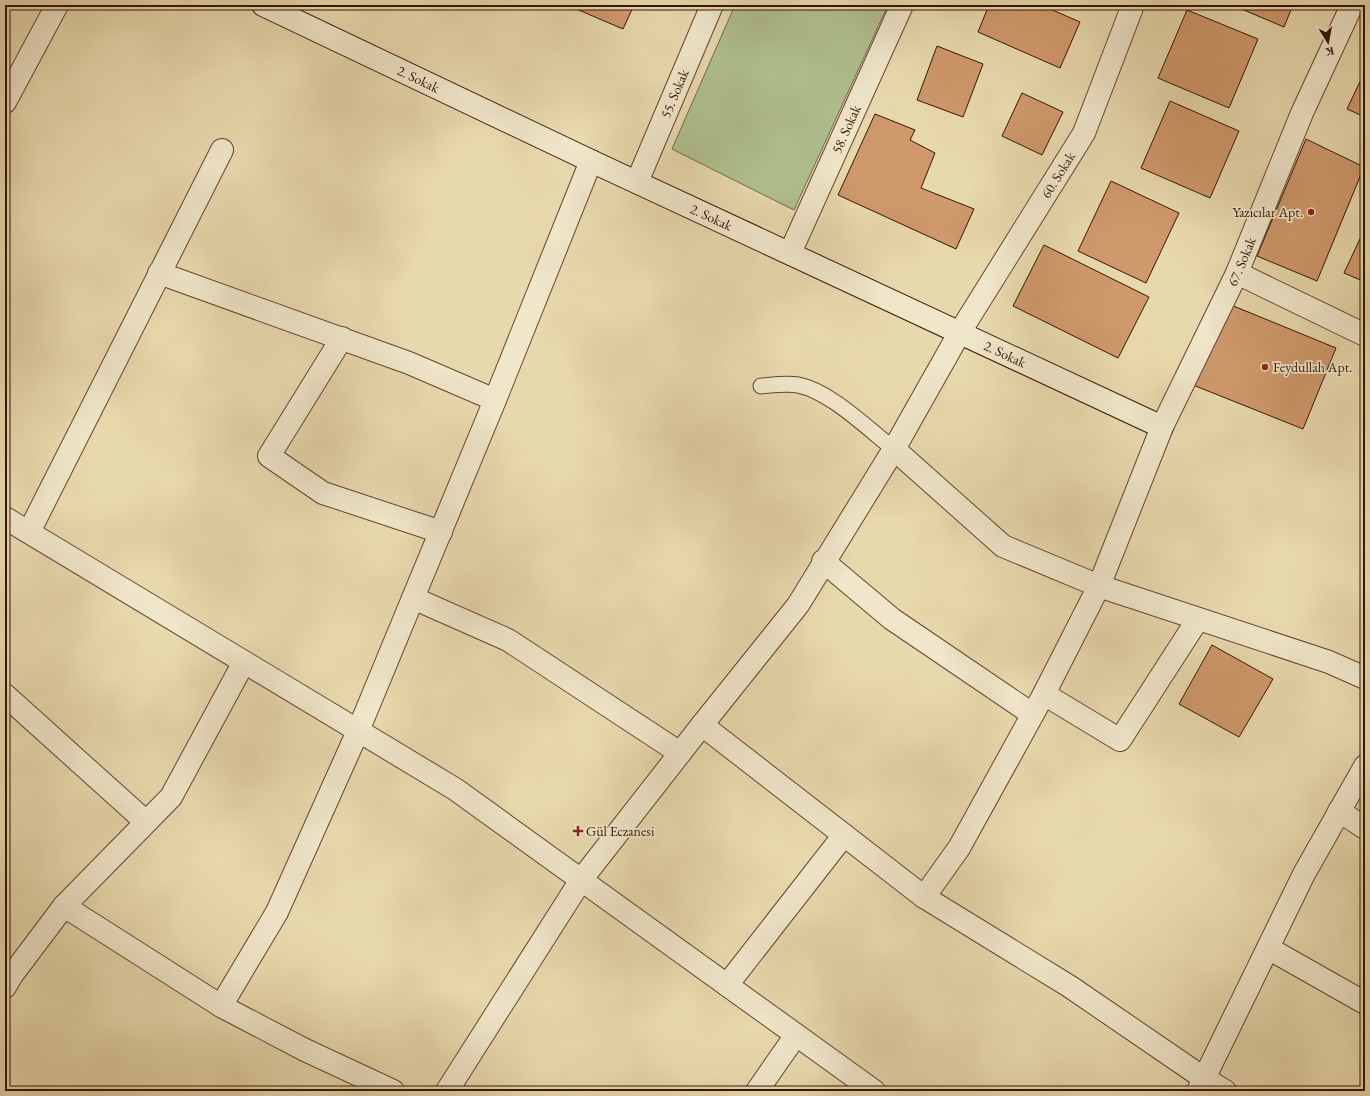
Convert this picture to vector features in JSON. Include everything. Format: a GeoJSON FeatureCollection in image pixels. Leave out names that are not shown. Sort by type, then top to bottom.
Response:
{"type":"FeatureCollection","features":[{"type":"Feature","properties":{"kind":"street"},"geometry":{"type":"LineString","coordinates":[[8,88],[57,5]]}},
{"type":"Feature","properties":{"kind":"street","name":"2. Sokak"},"geometry":{"type":"LineString","coordinates":[[262,5],[591,161],[1162,427]]}},
{"type":"Feature","properties":{"kind":"street","name":"55. Sokak"},"geometry":{"type":"LineString","coordinates":[[637,182],[712,5]]}},
{"type":"Feature","properties":{"kind":"street","name":"58. Sokak"},"geometry":{"type":"LineString","coordinates":[[790,253],[902,5]]}},
{"type":"Feature","properties":{"kind":"street","name":"60. Sokak"},"geometry":{"type":"LineString","coordinates":[[447,1091],[581,880],[798,604],[823,561],[894,449],[960,332],[1084,133],[1133,5]]}},
{"type":"Feature","properties":{"kind":"street","name":"67. Sokak"},"geometry":{"type":"LineString","coordinates":[[924,897],[959,848],[1044,694],[1099,586],[1162,427],[1237,273],[1302,113],[1352,5]]}},
{"type":"Feature","properties":{"kind":"street"},"geometry":{"type":"LineString","coordinates":[[1357,5],[1365,8]]}},
{"type":"Feature","properties":{"kind":"street"},"geometry":{"type":"LineString","coordinates":[[28,532],[222,150]]}},
{"type":"Feature","properties":{"kind":"street"},"geometry":{"type":"LineString","coordinates":[[221,1006],[277,912],[358,731],[495,400],[591,161]]}},
{"type":"Feature","properties":{"kind":"street"},"geometry":{"type":"LineString","coordinates":[[159,273],[409,362],[495,400]]}},
{"type":"Feature","properties":{"kind":"street"},"geometry":{"type":"LineString","coordinates":[[1237,273],[1365,335]]}},
{"type":"Feature","properties":{"kind":"street"},"geometry":{"type":"LineString","coordinates":[[342,338],[269,456],[323,493],[441,532]]}},
{"type":"Feature","properties":{"kind":"street"},"geometry":{"type":"LineString","coordinates":[[894,449],[1003,546],[1099,586],[1329,662],[1365,678]]}},
{"type":"Feature","properties":{"kind":"street"},"geometry":{"type":"LineString","coordinates":[[5,518],[455,789],[874,1091]]}},
{"type":"Feature","properties":{"kind":"street"},"geometry":{"type":"LineString","coordinates":[[823,561],[892,619],[1032,714]]}},
{"type":"Feature","properties":{"kind":"street"},"geometry":{"type":"LineString","coordinates":[[413,598],[508,640],[680,753]]}},
{"type":"Feature","properties":{"kind":"street"},"geometry":{"type":"LineString","coordinates":[[1044,694],[1120,740],[1198,618]]}},
{"type":"Feature","properties":{"kind":"street"},"geometry":{"type":"LineString","coordinates":[[7,977],[64,906],[171,797],[244,662]]}},
{"type":"Feature","properties":{"kind":"street"},"geometry":{"type":"LineString","coordinates":[[5,695],[146,822]]}},
{"type":"Feature","properties":{"kind":"street"},"geometry":{"type":"LineString","coordinates":[[702,725],[924,897],[1069,986],[1202,1085],[1225,1091]]}},
{"type":"Feature","properties":{"kind":"street"},"geometry":{"type":"LineString","coordinates":[[1202,1085],[1304,874],[1365,766]]}},
{"type":"Feature","properties":{"kind":"street"},"geometry":{"type":"LineString","coordinates":[[1340,811],[1365,828]]}},
{"type":"Feature","properties":{"kind":"street"},"geometry":{"type":"LineString","coordinates":[[727,985],[844,835]]}},
{"type":"Feature","properties":{"kind":"street"},"geometry":{"type":"LineString","coordinates":[[64,906],[221,1006],[305,1050],[393,1091]]}},
{"type":"Feature","properties":{"kind":"street"},"geometry":{"type":"LineString","coordinates":[[1268,948],[1365,1003]]}},
{"type":"Feature","properties":{"kind":"street"},"geometry":{"type":"LineString","coordinates":[[758,1091],[796,1035]]}},
{"type":"Feature","properties":{"kind":"lane"},"geometry":{"type":"LineString","coordinates":[[761,386],[780,384],[798,385],[811,389],[835,402],[894,449]]}},
{"type":"Feature","properties":{"kind":"green space"},"geometry":{"type":"Polygon","coordinates":[[[735,5],[888,5],[794,210],[672,149],[735,5]]]}},
{"type":"Feature","properties":{"kind":"building"},"geometry":{"type":"Polygon","coordinates":[[[567,5],[634,5],[623,29],[567,5]]]}},
{"type":"Feature","properties":{"kind":"building"},"geometry":{"type":"Polygon","coordinates":[[[989,5],[1041,5],[1080,22],[1060,68],[978,32],[989,5]]]}},
{"type":"Feature","properties":{"kind":"building"},"geometry":{"type":"Polygon","coordinates":[[[1232,5],[1293,5],[1284,27],[1232,5]]]}},
{"type":"Feature","properties":{"kind":"building"},"geometry":{"type":"Polygon","coordinates":[[[1187,10],[1258,39],[1229,108],[1158,78],[1187,10]]]}},
{"type":"Feature","properties":{"kind":"building"},"geometry":{"type":"Polygon","coordinates":[[[937,46],[983,64],[963,117],[917,100],[937,46]]]}},
{"type":"Feature","properties":{"kind":"building"},"geometry":{"type":"Polygon","coordinates":[[[1365,71],[1365,117],[1347,109],[1365,71]]]}},
{"type":"Feature","properties":{"kind":"building"},"geometry":{"type":"Polygon","coordinates":[[[1022,93],[1063,112],[1042,155],[1002,136],[1022,93]]]}},
{"type":"Feature","properties":{"kind":"building"},"geometry":{"type":"Polygon","coordinates":[[[1170,101],[1239,131],[1210,198],[1141,168],[1170,101]]]}},
{"type":"Feature","properties":{"kind":"building"},"geometry":{"type":"Polygon","coordinates":[[[875,114],[915,130],[910,140],[935,153],[921,188],[974,209],[956,249],[838,195],[875,114]]]}},
{"type":"Feature","properties":{"kind":"building","name":"Yazıcılar Apt."},"geometry":{"type":"Polygon","coordinates":[[[1306,139],[1364,167],[1317,281],[1257,256],[1306,139]]]}},
{"type":"Feature","properties":{"kind":"building"},"geometry":{"type":"Polygon","coordinates":[[[1111,181],[1179,213],[1146,283],[1078,251],[1111,181]]]}},
{"type":"Feature","properties":{"kind":"building"},"geometry":{"type":"Polygon","coordinates":[[[1365,228],[1365,282],[1344,273],[1365,228]]]}},
{"type":"Feature","properties":{"kind":"building"},"geometry":{"type":"Polygon","coordinates":[[[1044,245],[1149,297],[1118,358],[1013,306],[1044,245]]]}},
{"type":"Feature","properties":{"kind":"building","name":"Feydullah Apt."},"geometry":{"type":"Polygon","coordinates":[[[1231,305],[1336,348],[1303,429],[1193,385],[1231,305]]]}},
{"type":"Feature","properties":{"kind":"building"},"geometry":{"type":"Polygon","coordinates":[[[1212,645],[1273,679],[1239,737],[1179,704],[1212,645]]]}},
{"type":"Feature","properties":{"kind":"place","name":"Yazıcılar Apt."},"geometry":{"type":"Point","coordinates":[1311,212]}},
{"type":"Feature","properties":{"kind":"place","name":"Feydullah Apt."},"geometry":{"type":"Point","coordinates":[1265,367]}},
{"type":"Feature","properties":{"kind":"place","name":"Gül Eczanesi"},"geometry":{"type":"Point","coordinates":[578,831]}}]}
